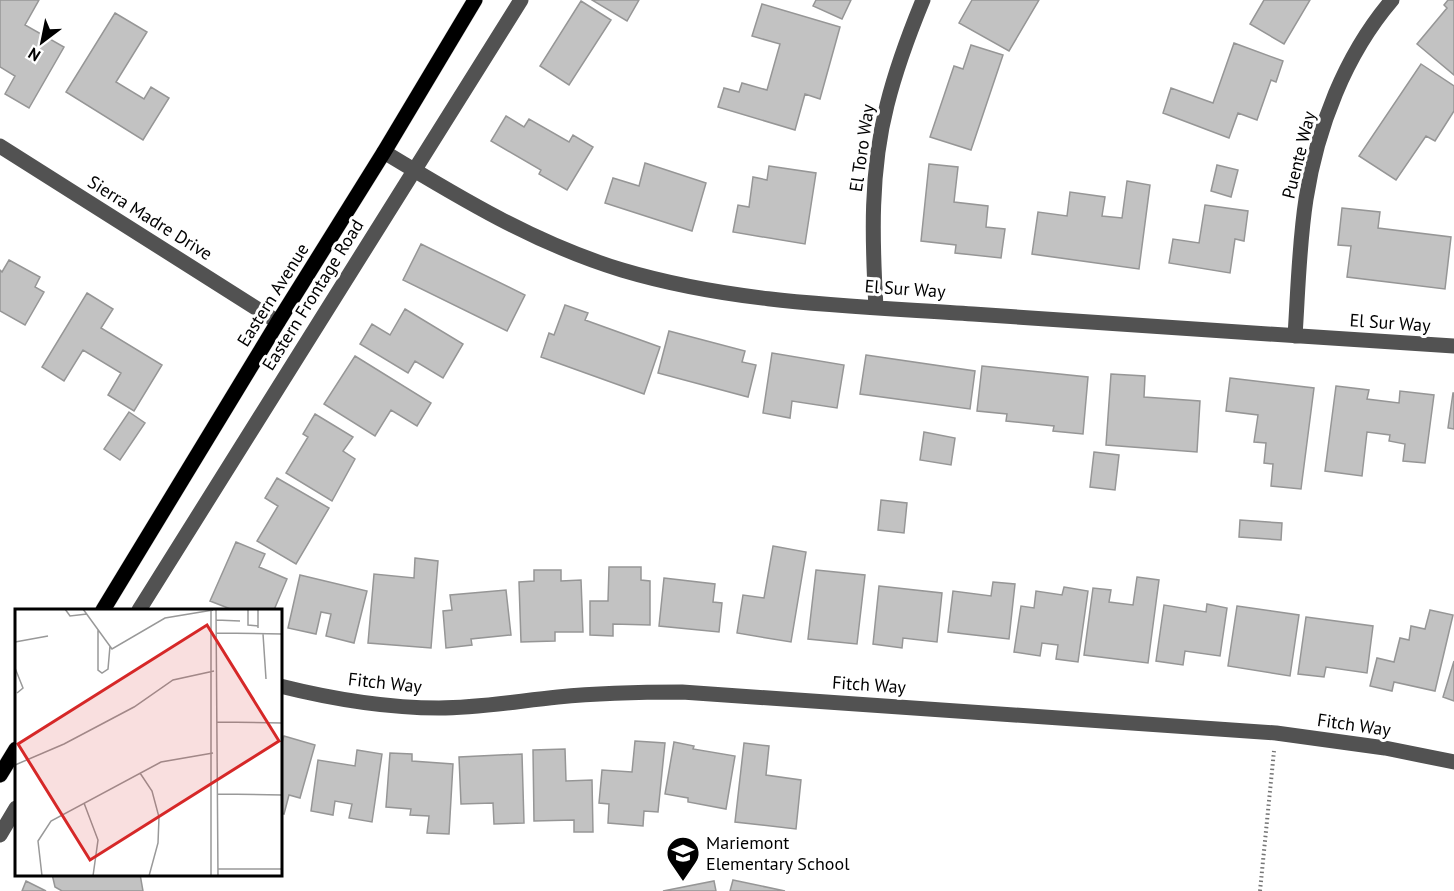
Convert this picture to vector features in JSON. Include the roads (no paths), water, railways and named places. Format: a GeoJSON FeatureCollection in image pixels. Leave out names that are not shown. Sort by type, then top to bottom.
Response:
{"type":"FeatureCollection","features":[{"type":"Feature","properties":{"kind":"main road","name":"Eastern Avenue"},"geometry":{"type":"LineString","coordinates":[[105,609],[475,0]]}},
{"type":"Feature","properties":{"kind":"main road"},"geometry":{"type":"LineString","coordinates":[[0,775],[15,751]]}},
{"type":"Feature","properties":{"kind":"street","name":"Eastern Frontage Road"},"geometry":{"type":"LineString","coordinates":[[140,609],[521,0]]}},
{"type":"Feature","properties":{"kind":"street","name":"El Toro Way"},"geometry":{"type":"LineString","coordinates":[[876,307],[872,219],[876,162],[886,106],[902,51],[923,0]]}},
{"type":"Feature","properties":{"kind":"street","name":"Puente Way"},"geometry":{"type":"LineString","coordinates":[[1295,336],[1306,200],[1314,159],[1326,118],[1342,79],[1362,42],[1392,0]]}},
{"type":"Feature","properties":{"kind":"street","name":"Sierra Madre Drive"},"geometry":{"type":"LineString","coordinates":[[0,146],[278,322]]}},
{"type":"Feature","properties":{"kind":"street","name":"El Sur Way"},"geometry":{"type":"LineString","coordinates":[[384,152],[474,207],[545,242],[620,269],[671,283],[723,293],[776,300],[1454,346]]}},
{"type":"Feature","properties":{"kind":"street","name":"Fitch Way"},"geometry":{"type":"LineString","coordinates":[[282,686],[376,704],[438,708],[620,692],[682,692],[1276,733],[1384,748],[1454,762]]}},
{"type":"Feature","properties":{"kind":"street"},"geometry":{"type":"LineString","coordinates":[[0,835],[15,810]]}},
{"type":"Feature","properties":{"kind":"place","name":"Mariemont Elementary School"},"geometry":{"type":"Point","coordinates":[683,882]}}]}
